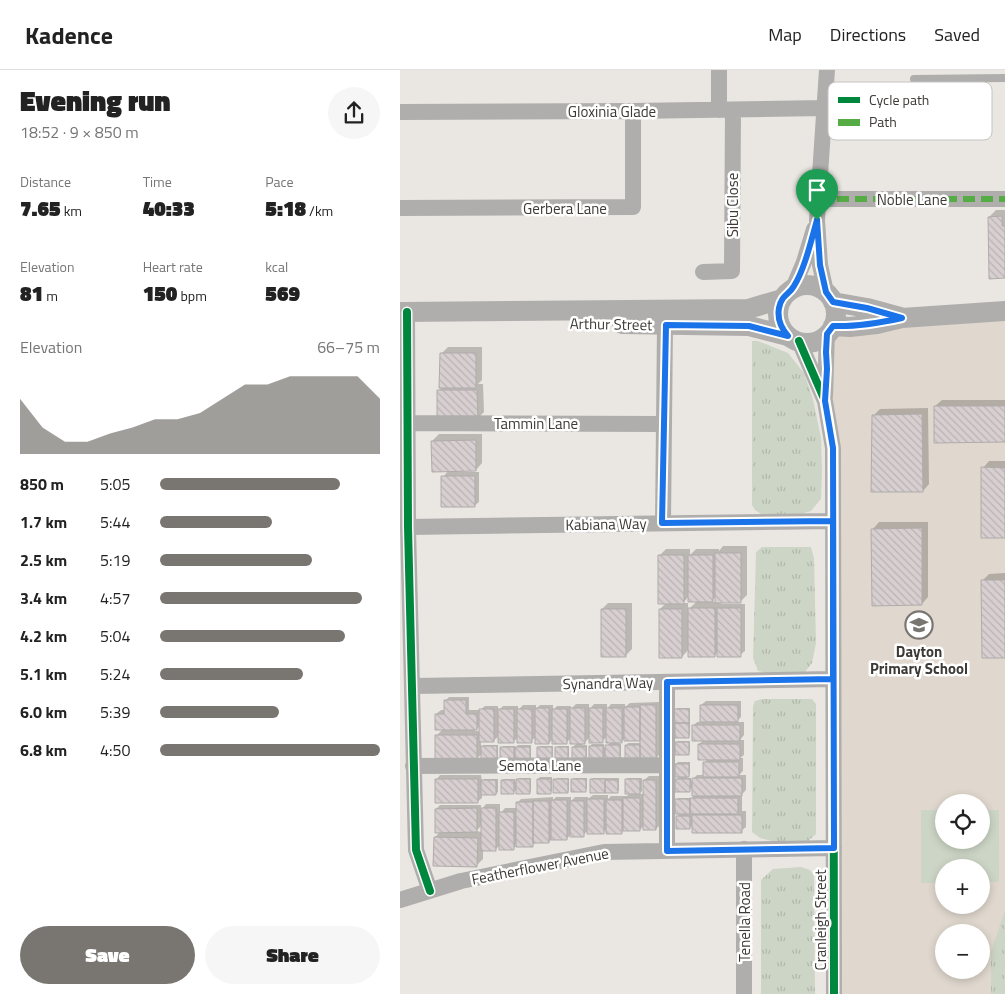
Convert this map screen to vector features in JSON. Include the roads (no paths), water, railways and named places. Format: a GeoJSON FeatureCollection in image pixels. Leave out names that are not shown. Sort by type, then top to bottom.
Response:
{"type":"FeatureCollection","features":[{"type":"Feature","properties":{"kind":"street"},"geometry":{"type":"LineString","coordinates":[[719,70],[726,110]]}},
{"type":"Feature","properties":{"kind":"street"},"geometry":{"type":"LineString","coordinates":[[817,220],[804,262],[779,308],[778,318],[782,328],[794,339],[811,342],[822,338],[830,330],[836,314],[820,265],[817,220],[827,70]]}},
{"type":"Feature","properties":{"kind":"street","name":"Gloxinia Glade"},"geometry":{"type":"LineString","coordinates":[[400,112],[824,108]]}},
{"type":"Feature","properties":{"kind":"street","name":"Sibu Close"},"geometry":{"type":"LineString","coordinates":[[703,272],[732,271],[726,110]]}},
{"type":"Feature","properties":{"kind":"street","name":"Gerbera Lane"},"geometry":{"type":"LineString","coordinates":[[400,208],[633,208],[633,111]]}},
{"type":"Feature","properties":{"kind":"street","name":"Noble Lane"},"geometry":{"type":"LineString","coordinates":[[819,199],[1005,200]]}},
{"type":"Feature","properties":{"kind":"street"},"geometry":{"type":"LineString","coordinates":[[788,293],[804,285],[810,285],[821,288],[830,297],[902,318]]}},
{"type":"Feature","properties":{"kind":"street","name":"Arthur Street"},"geometry":{"type":"LineString","coordinates":[[404,312],[748,309],[788,293]]}},
{"type":"Feature","properties":{"kind":"street"},"geometry":{"type":"LineString","coordinates":[[404,312],[408,423],[408,527],[416,850],[430,891]]}},
{"type":"Feature","properties":{"kind":"street","name":"Arthur Street"},"geometry":{"type":"LineString","coordinates":[[434,312],[487,322],[749,326],[794,339]]}},
{"type":"Feature","properties":{"kind":"street"},"geometry":{"type":"LineString","coordinates":[[830,330],[877,324],[902,318],[1005,312]]}},
{"type":"Feature","properties":{"kind":"street"},"geometry":{"type":"LineString","coordinates":[[662,523],[666,325]]}},
{"type":"Feature","properties":{"kind":"street","name":"Cranleigh Street"},"geometry":{"type":"LineString","coordinates":[[830,330],[826,352],[825,401],[833,448],[834,994]]}},
{"type":"Feature","properties":{"kind":"street","name":"Cranleigh Street"},"geometry":{"type":"LineString","coordinates":[[794,339],[825,401]]}},
{"type":"Feature","properties":{"kind":"street","name":"Tammin Lane"},"geometry":{"type":"LineString","coordinates":[[408,423],[664,424]]}},
{"type":"Feature","properties":{"kind":"street","name":"Kabiana Way"},"geometry":{"type":"LineString","coordinates":[[408,527],[833,521]]}},
{"type":"Feature","properties":{"kind":"street","name":"Synandra Way"},"geometry":{"type":"LineString","coordinates":[[413,686],[833,679]]}},
{"type":"Feature","properties":{"kind":"street"},"geometry":{"type":"LineString","coordinates":[[667,682],[667,851]]}},
{"type":"Feature","properties":{"kind":"street","name":"Semota Lane"},"geometry":{"type":"LineString","coordinates":[[413,766],[667,764]]}},
{"type":"Feature","properties":{"kind":"street","name":"Featherflower Avenue"},"geometry":{"type":"LineString","coordinates":[[400,900],[461,881],[604,852],[834,848]]}},
{"type":"Feature","properties":{"kind":"street","name":"Tenella Road"},"geometry":{"type":"LineString","coordinates":[[744,850],[744,994]]}},
{"type":"Feature","properties":{"kind":"lane"},"geometry":{"type":"LineString","coordinates":[[914,79],[1005,78]]}},
{"type":"Feature","properties":{"kind":"place","name":"Dayton Primary School"},"geometry":{"type":"Point","coordinates":[919,625]}}]}
